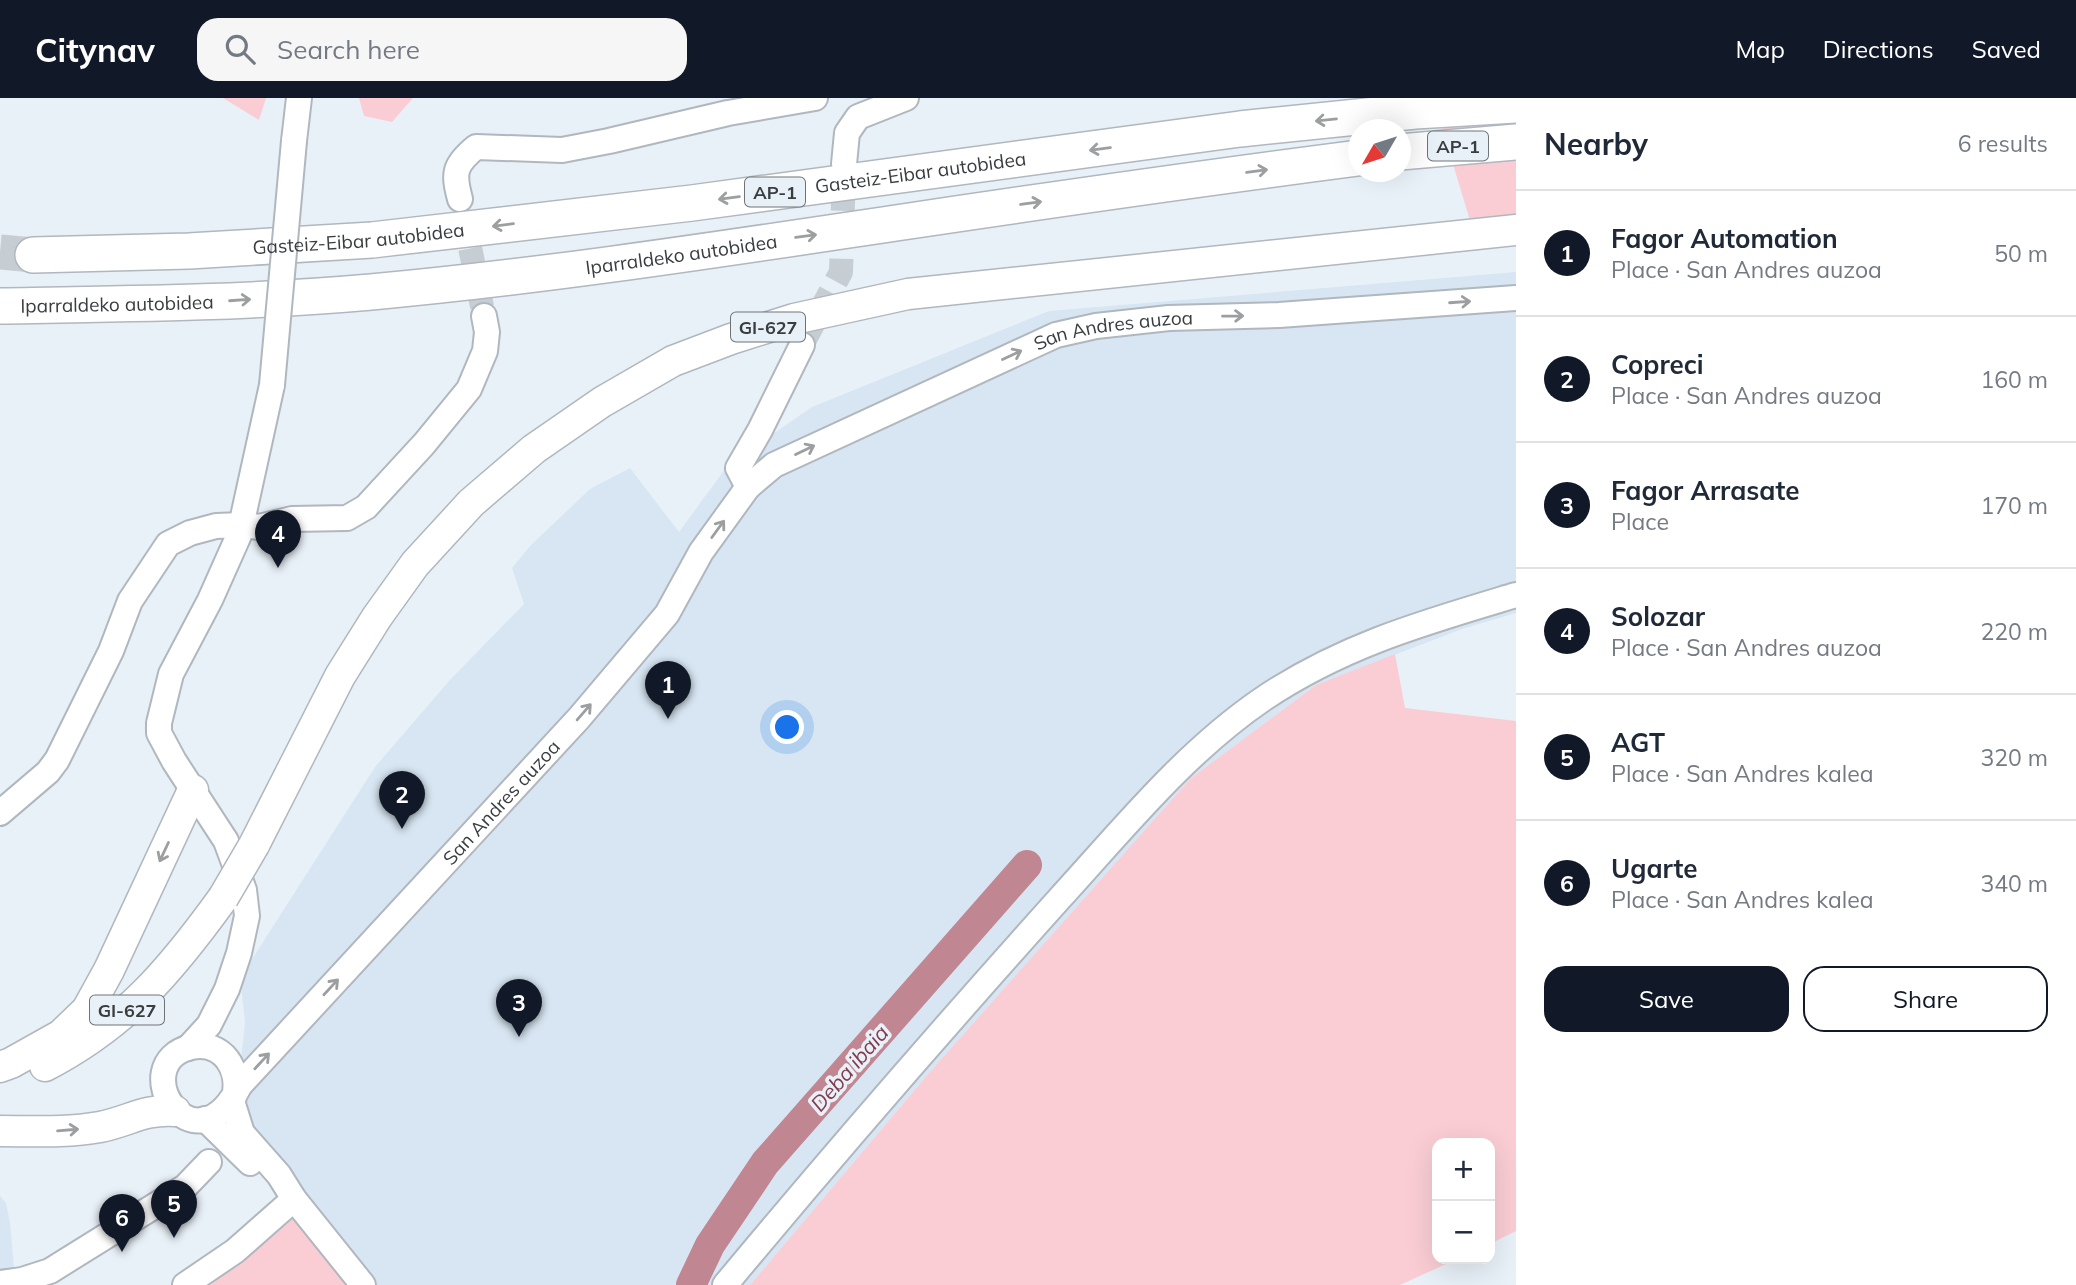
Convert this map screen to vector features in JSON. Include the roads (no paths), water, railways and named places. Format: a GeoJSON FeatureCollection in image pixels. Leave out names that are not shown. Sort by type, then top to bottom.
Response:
{"type":"FeatureCollection","features":[{"type":"Feature","properties":{"kind":"highway","name":"Gasteiz-Eibar autobidea"},"geometry":{"type":"LineString","coordinates":[[33,255],[190,251],[372,240],[719,199],[1240,129],[1415,111],[1516,105]]}},
{"type":"Feature","properties":{"kind":"highway","name":"AP-1"},"geometry":{"type":"LineString","coordinates":[[1411,151],[1516,142]]}},
{"type":"Feature","properties":{"kind":"highway","name":"Iparraldeko autobidea"},"geometry":{"type":"LineString","coordinates":[[0,306],[200,303],[369,292],[489,279],[742,246],[1095,193],[1348,159]]}},
{"type":"Feature","properties":{"kind":"main road","name":"GI-627"},"geometry":{"type":"LineString","coordinates":[[0,1086],[66,1055],[107,1027],[148,992],[183,954],[223,898],[254,845],[340,676],[377,617],[415,564],[471,503],[534,449],[602,402],[673,361],[794,319],[908,294],[1516,230]]}},
{"type":"Feature","properties":{"kind":"main road"},"geometry":{"type":"LineString","coordinates":[[0,1068],[61,1035],[87,1010],[109,970],[193,790]]}},
{"type":"Feature","properties":{"kind":"main road"},"geometry":{"type":"LineString","coordinates":[[0,1131],[56,1132],[98,1128],[149,1111],[192,1117]]}},
{"type":"Feature","properties":{"kind":"street"},"geometry":{"type":"LineString","coordinates":[[294,1199],[279,1190],[243,1156],[167,1101],[163,1088],[163,1076],[168,1064],[177,1054],[188,1048],[209,1025],[227,989],[247,916],[244,890],[226,841],[159,733],[162,709],[172,674],[210,600],[242,524],[272,385],[299,98]]}},
{"type":"Feature","properties":{"kind":"street"},"geometry":{"type":"LineString","coordinates":[[460,199],[454,177],[462,159],[476,147],[562,150],[729,113],[815,98]]}},
{"type":"Feature","properties":{"kind":"street"},"geometry":{"type":"LineString","coordinates":[[844,164],[847,133],[858,117],[905,98]]}},
{"type":"Feature","properties":{"kind":"street","name":"San Andres auzoa"},"geometry":{"type":"LineString","coordinates":[[192,1117],[219,1115],[233,1099],[240,1085],[571,727],[667,614],[701,552],[748,487],[774,466],[1056,335],[1096,326],[1168,318],[1293,314],[1516,298]]}},
{"type":"Feature","properties":{"kind":"street"},"geometry":{"type":"LineString","coordinates":[[0,813],[48,772],[57,760],[111,651],[130,601],[168,544],[190,533],[216,526],[242,524],[259,527],[292,519],[346,518],[366,507],[424,444],[469,389],[485,351],[487,332],[484,316]]}},
{"type":"Feature","properties":{"kind":"street"},"geometry":{"type":"LineString","coordinates":[[748,487],[738,468],[802,345]]}},
{"type":"Feature","properties":{"kind":"street"},"geometry":{"type":"LineString","coordinates":[[725,1285],[1089,866],[1193,754],[1263,699],[1311,670],[1367,642],[1516,594]]}},
{"type":"Feature","properties":{"kind":"street"},"geometry":{"type":"LineString","coordinates":[[227,989],[225,1027],[231,1064]]}},
{"type":"Feature","properties":{"kind":"street"},"geometry":{"type":"LineString","coordinates":[[188,1048],[213,1048],[231,1064],[237,1086],[233,1099],[242,1133],[279,1175],[294,1199],[363,1285]]}},
{"type":"Feature","properties":{"kind":"street"},"geometry":{"type":"LineString","coordinates":[[192,1117],[205,1134],[209,1162]]}},
{"type":"Feature","properties":{"kind":"street"},"geometry":{"type":"LineString","coordinates":[[0,1283],[22,1280],[50,1271],[186,1187],[209,1162],[243,1156]]}},
{"type":"Feature","properties":{"kind":"street"},"geometry":{"type":"LineString","coordinates":[[185,1285],[235,1251],[294,1199]]}},
{"type":"Feature","properties":{"kind":"waterway","name":"Deba ibaia"},"geometry":{"type":"LineString","coordinates":[[691,1285],[710,1245],[765,1163],[1027,865]]}},
{"type":"Feature","properties":{"kind":"tunnel"},"geometry":{"type":"LineString","coordinates":[[802,345],[841,272],[844,168]]}},
{"type":"Feature","properties":{"kind":"tunnel"},"geometry":{"type":"LineString","coordinates":[[463,213],[484,316]]}},
{"type":"Feature","properties":{"kind":"tunnel"},"geometry":{"type":"LineString","coordinates":[[0,252],[33,255]]}},
{"type":"Feature","properties":{"kind":"place","name":"Solozar"},"geometry":{"type":"Point","coordinates":[278,568]}},
{"type":"Feature","properties":{"kind":"place","name":"Fagor Automation"},"geometry":{"type":"Point","coordinates":[668,719]}},
{"type":"Feature","properties":{"kind":"place","name":"Copreci"},"geometry":{"type":"Point","coordinates":[402,829]}},
{"type":"Feature","properties":{"kind":"place","name":"Fagor Arrasate"},"geometry":{"type":"Point","coordinates":[519,1037]}},
{"type":"Feature","properties":{"kind":"place","name":"AGT"},"geometry":{"type":"Point","coordinates":[174,1238]}},
{"type":"Feature","properties":{"kind":"place","name":"Ugarte"},"geometry":{"type":"Point","coordinates":[122,1252]}}]}
